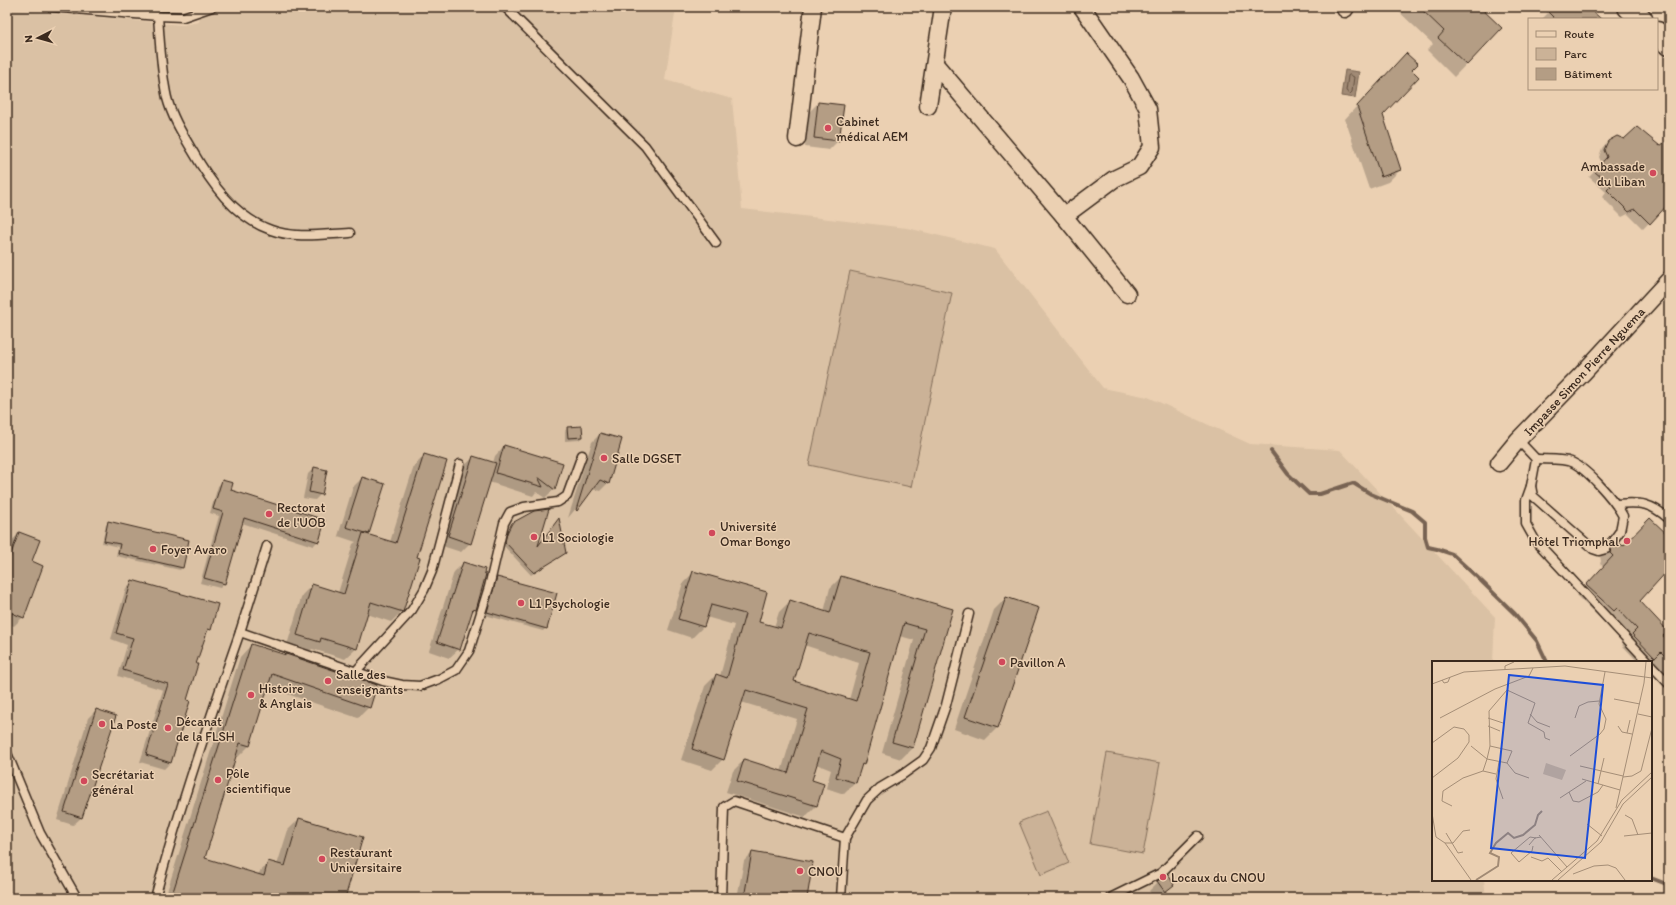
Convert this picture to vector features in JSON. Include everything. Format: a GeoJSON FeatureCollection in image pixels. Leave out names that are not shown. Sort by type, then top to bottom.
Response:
{"type":"FeatureCollection","features":[{"type":"Feature","properties":{"kind":"main road"},"geometry":{"type":"LineString","coordinates":[[1628,7],[1641,18]]}},
{"type":"Feature","properties":{"kind":"main road"},"geometry":{"type":"LineString","coordinates":[[1658,34],[1669,44]]}},
{"type":"Feature","properties":{"kind":"street"},"geometry":{"type":"LineString","coordinates":[[797,140],[813,7]]}},
{"type":"Feature","properties":{"kind":"street"},"geometry":{"type":"LineString","coordinates":[[928,106],[943,7]]}},
{"type":"Feature","properties":{"kind":"street"},"geometry":{"type":"LineString","coordinates":[[1064,216],[1114,179],[1139,167],[1152,147],[1148,109],[1131,78],[1082,7]]}},
{"type":"Feature","properties":{"kind":"street"},"geometry":{"type":"LineString","coordinates":[[935,64],[1064,216],[1127,294]]}},
{"type":"Feature","properties":{"kind":"street","name":"Impasse Simon Pierre Nguema"},"geometry":{"type":"LineString","coordinates":[[1499,463],[1518,440],[1582,374],[1669,280]]}},
{"type":"Feature","properties":{"kind":"lane"},"geometry":{"type":"LineString","coordinates":[[51,7],[184,17],[212,7]]}},
{"type":"Feature","properties":{"kind":"lane"},"geometry":{"type":"LineString","coordinates":[[505,7],[645,146],[716,243]]}},
{"type":"Feature","properties":{"kind":"lane"},"geometry":{"type":"LineString","coordinates":[[158,16],[162,70],[167,98],[176,125],[208,177],[228,202],[248,220],[272,231],[293,235],[350,233]]}},
{"type":"Feature","properties":{"kind":"lane"},"geometry":{"type":"LineString","coordinates":[[1518,440],[1536,459],[1570,461],[1583,469],[1617,504],[1623,516],[1620,531],[1615,538]]}},
{"type":"Feature","properties":{"kind":"lane"},"geometry":{"type":"LineString","coordinates":[[240,632],[383,681],[402,685],[420,686],[439,679],[456,670],[469,651],[488,587],[504,523],[510,512],[524,507],[558,502],[567,496],[582,455]]}},
{"type":"Feature","properties":{"kind":"lane"},"geometry":{"type":"LineString","coordinates":[[1536,459],[1531,486],[1526,500],[1526,524],[1535,540],[1647,661]]}},
{"type":"Feature","properties":{"kind":"lane"},"geometry":{"type":"LineString","coordinates":[[356,671],[412,610],[424,590],[432,571],[460,464]]}},
{"type":"Feature","properties":{"kind":"lane"},"geometry":{"type":"LineString","coordinates":[[1531,486],[1533,496],[1594,548],[1599,551],[1606,549]]}},
{"type":"Feature","properties":{"kind":"lane"},"geometry":{"type":"LineString","coordinates":[[1617,504],[1647,504],[1660,511],[1669,519]]}},
{"type":"Feature","properties":{"kind":"lane"},"geometry":{"type":"LineString","coordinates":[[155,898],[169,846],[196,759],[240,632],[267,546]]}},
{"type":"Feature","properties":{"kind":"lane"},"geometry":{"type":"LineString","coordinates":[[840,898],[845,838],[868,800],[880,788],[923,760],[931,748],[946,705],[969,614]]}},
{"type":"Feature","properties":{"kind":"lane"},"geometry":{"type":"LineString","coordinates":[[1652,666],[1669,684]]}},
{"type":"Feature","properties":{"kind":"lane"},"geometry":{"type":"LineString","coordinates":[[7,753],[40,833],[77,898]]}},
{"type":"Feature","properties":{"kind":"lane"},"geometry":{"type":"LineString","coordinates":[[721,898],[724,807],[734,801],[845,838]]}},
{"type":"Feature","properties":{"kind":"lane"},"geometry":{"type":"LineString","coordinates":[[1110,898],[1162,873],[1198,836]]}},
{"type":"Feature","properties":{"kind":"shaded area","name":"Université Omar Bongo"},"geometry":{"type":"Polygon","coordinates":[[[200,7],[676,7],[665,80],[732,99],[742,209],[907,228],[995,249],[1103,388],[1148,397],[1250,444],[1340,450],[1495,617],[1493,661],[1432,661],[1432,881],[1484,881],[1486,898],[7,898],[7,9],[182,25],[199,22],[200,7]]]}},
{"type":"Feature","properties":{"kind":"green space"},"geometry":{"type":"Polygon","coordinates":[[[850,271],[952,293],[911,487],[809,465],[850,271]]]}},
{"type":"Feature","properties":{"kind":"green space"},"geometry":{"type":"Polygon","coordinates":[[[1107,753],[1160,763],[1143,854],[1090,844],[1107,753]]]}},
{"type":"Feature","properties":{"kind":"green space"},"geometry":{"type":"Polygon","coordinates":[[[1047,811],[1069,863],[1041,875],[1019,822],[1047,811]]]}},
{"type":"Feature","properties":{"kind":"water"},"geometry":{"type":"Polygon","coordinates":[[[1345,70],[1359,72],[1355,98],[1341,96],[1345,70]]]}},
{"type":"Feature","properties":{"kind":"building"},"geometry":{"type":"Polygon","coordinates":[[[1419,7],[1480,7],[1502,28],[1467,65],[1438,38],[1444,31],[1419,7]]]}},
{"type":"Feature","properties":{"kind":"building"},"geometry":{"type":"Polygon","coordinates":[[[1543,7],[1588,7],[1600,18],[1554,18],[1543,7]]]}},
{"type":"Feature","properties":{"kind":"building"},"geometry":{"type":"Polygon","coordinates":[[[1406,53],[1418,64],[1412,70],[1419,77],[1383,115],[1401,170],[1381,177],[1357,106],[1406,53]]]}},
{"type":"Feature","properties":{"kind":"building","name":"Cabinet médical AEM"},"geometry":{"type":"Polygon","coordinates":[[[818,102],[844,105],[839,141],[814,138],[818,102]]]}},
{"type":"Feature","properties":{"kind":"building"},"geometry":{"type":"Polygon","coordinates":[[[1637,127],[1660,146],[1669,139],[1669,203],[1650,224],[1635,209],[1629,212],[1607,190],[1611,186],[1594,171],[1607,157],[1604,150],[1608,141],[1617,136],[1624,139],[1637,127]]]}},
{"type":"Feature","properties":{"kind":"building"},"geometry":{"type":"Polygon","coordinates":[[[582,426],[583,437],[568,438],[567,427],[582,426]]]}},
{"type":"Feature","properties":{"kind":"building","name":"Salle DGSET"},"geometry":{"type":"Polygon","coordinates":[[[600,433],[622,439],[609,484],[600,480],[577,511],[576,510],[600,433]]]}},
{"type":"Feature","properties":{"kind":"building"},"geometry":{"type":"Polygon","coordinates":[[[504,445],[563,463],[555,490],[538,477],[543,487],[496,473],[504,445]]]}},
{"type":"Feature","properties":{"kind":"building"},"geometry":{"type":"Polygon","coordinates":[[[424,454],[447,461],[417,557],[420,558],[403,612],[371,602],[357,649],[321,638],[320,642],[297,635],[312,584],[344,594],[363,533],[396,543],[424,454]]]}},
{"type":"Feature","properties":{"kind":"building"},"geometry":{"type":"Polygon","coordinates":[[[473,456],[496,463],[471,544],[448,536],[473,456]]]}},
{"type":"Feature","properties":{"kind":"building"},"geometry":{"type":"Polygon","coordinates":[[[314,467],[327,470],[322,495],[309,492],[314,467]]]}},
{"type":"Feature","properties":{"kind":"building"},"geometry":{"type":"Polygon","coordinates":[[[362,477],[385,484],[369,534],[346,527],[362,477]]]}},
{"type":"Feature","properties":{"kind":"building","name":"Rectorat de l'UOB"},"geometry":{"type":"Polygon","coordinates":[[[222,480],[233,483],[231,490],[325,520],[319,542],[244,518],[225,584],[204,578],[223,512],[213,509],[222,480]]]}},
{"type":"Feature","properties":{"kind":"building","name":"L1 Sociologie"},"geometry":{"type":"Polygon","coordinates":[[[549,509],[538,546],[559,518],[566,553],[534,573],[505,542],[507,533],[512,523],[534,511],[549,509]]]}},
{"type":"Feature","properties":{"kind":"building"},"geometry":{"type":"Polygon","coordinates":[[[1650,518],[1669,536],[1669,569],[1640,601],[1668,631],[1663,636],[1669,642],[1669,660],[1661,652],[1655,658],[1632,634],[1637,629],[1617,608],[1614,611],[1586,585],[1613,556],[1610,553],[1610,545],[1602,545],[1610,536],[1612,542],[1619,542],[1623,546],[1650,518]]]}},
{"type":"Feature","properties":{"kind":"building","name":"Foyer Avaro"},"geometry":{"type":"Polygon","coordinates":[[[108,521],[189,540],[183,568],[118,553],[120,544],[104,541],[108,521]]]}},
{"type":"Feature","properties":{"kind":"building"},"geometry":{"type":"Polygon","coordinates":[[[19,532],[40,540],[32,561],[43,566],[24,618],[7,611],[7,565],[19,532]]]}},
{"type":"Feature","properties":{"kind":"building"},"geometry":{"type":"Polygon","coordinates":[[[463,562],[485,569],[484,573],[486,574],[476,610],[473,609],[460,650],[437,642],[463,562]]]}},
{"type":"Feature","properties":{"kind":"building"},"geometry":{"type":"Polygon","coordinates":[[[693,571],[767,592],[759,622],[781,628],[790,600],[830,613],[841,576],[953,609],[913,748],[892,742],[925,629],[904,623],[864,765],[862,764],[856,783],[836,777],[841,759],[821,751],[812,780],[824,784],[817,806],[737,781],[744,759],[788,773],[808,709],[746,690],[724,760],[692,749],[716,674],[727,678],[745,614],[711,605],[704,627],[678,619],[693,571]],[[809,633],[794,681],[856,701],[870,652],[809,633]]]}},
{"type":"Feature","properties":{"kind":"building","name":"L1 Psychologie"},"geometry":{"type":"Polygon","coordinates":[[[497,577],[557,593],[547,629],[487,612],[497,577]]]}},
{"type":"Feature","properties":{"kind":"building"},"geometry":{"type":"Polygon","coordinates":[[[132,580],[218,604],[211,630],[208,629],[196,664],[198,664],[187,700],[190,701],[171,763],[146,755],[168,684],[123,670],[133,638],[116,633],[132,580]]]}},
{"type":"Feature","properties":{"kind":"building","name":"Pavillon A"},"geometry":{"type":"Polygon","coordinates":[[[1006,597],[1039,608],[998,728],[965,717],[1006,597]]]}},
{"type":"Feature","properties":{"kind":"building"},"geometry":{"type":"Polygon","coordinates":[[[251,644],[286,654],[377,685],[370,708],[272,674],[250,746],[240,743],[205,858],[264,876],[268,861],[285,866],[299,818],[363,837],[345,898],[171,898],[251,644]]]}},
{"type":"Feature","properties":{"kind":"building","name":"Secrétariat général"},"geometry":{"type":"Polygon","coordinates":[[[96,709],[116,716],[82,818],[64,812],[96,709]]]}},
{"type":"Feature","properties":{"kind":"building","name":"CNOU"},"geometry":{"type":"Polygon","coordinates":[[[752,851],[813,862],[807,898],[744,898],[752,851]]]}},
{"type":"Feature","properties":{"kind":"building"},"geometry":{"type":"Polygon","coordinates":[[[1168,874],[1174,885],[1165,892],[1157,881],[1168,874]]]}},
{"type":"Feature","properties":{"kind":"waterway"},"geometry":{"type":"LineString","coordinates":[[1271,451],[1288,474],[1309,494],[1320,494],[1353,483],[1371,494],[1412,511],[1425,522],[1425,537],[1428,547],[1452,554],[1477,577],[1515,614],[1537,641],[1547,661]]}},
{"type":"Feature","properties":{"kind":"waterway"},"geometry":{"type":"LineString","coordinates":[[1652,878],[1669,885]]}},
{"type":"Feature","properties":{"kind":"place","name":"Cabinet médical AEM"},"geometry":{"type":"Point","coordinates":[828,128]}},
{"type":"Feature","properties":{"kind":"place","name":"Ambassade du Liban"},"geometry":{"type":"Point","coordinates":[1653,173]}},
{"type":"Feature","properties":{"kind":"place","name":"Salle DGSET"},"geometry":{"type":"Point","coordinates":[604,458]}},
{"type":"Feature","properties":{"kind":"place","name":"Rectorat de l'UOB"},"geometry":{"type":"Point","coordinates":[269,514]}},
{"type":"Feature","properties":{"kind":"place","name":"Université Omar Bongo"},"geometry":{"type":"Point","coordinates":[712,533]}},
{"type":"Feature","properties":{"kind":"place","name":"L1 Sociologie"},"geometry":{"type":"Point","coordinates":[534,537]}},
{"type":"Feature","properties":{"kind":"place","name":"Hôtel Triomphal"},"geometry":{"type":"Point","coordinates":[1627,541]}},
{"type":"Feature","properties":{"kind":"place","name":"Foyer Avaro"},"geometry":{"type":"Point","coordinates":[153,549]}},
{"type":"Feature","properties":{"kind":"place","name":"L1 Psychologie"},"geometry":{"type":"Point","coordinates":[521,603]}},
{"type":"Feature","properties":{"kind":"place","name":"Pavillon A"},"geometry":{"type":"Point","coordinates":[1002,662]}},
{"type":"Feature","properties":{"kind":"place","name":"Salle des enseignants"},"geometry":{"type":"Point","coordinates":[328,681]}},
{"type":"Feature","properties":{"kind":"place","name":"Histoire & Anglais"},"geometry":{"type":"Point","coordinates":[251,695]}},
{"type":"Feature","properties":{"kind":"place","name":"La Poste"},"geometry":{"type":"Point","coordinates":[102,724]}},
{"type":"Feature","properties":{"kind":"place","name":"Décanat de la FLSH"},"geometry":{"type":"Point","coordinates":[168,728]}},
{"type":"Feature","properties":{"kind":"place","name":"Pôle scientifique"},"geometry":{"type":"Point","coordinates":[218,780]}},
{"type":"Feature","properties":{"kind":"place","name":"Secrétariat général"},"geometry":{"type":"Point","coordinates":[84,781]}},
{"type":"Feature","properties":{"kind":"place","name":"Restaurant Universitaire"},"geometry":{"type":"Point","coordinates":[322,859]}},
{"type":"Feature","properties":{"kind":"place","name":"CNOU"},"geometry":{"type":"Point","coordinates":[800,871]}},
{"type":"Feature","properties":{"kind":"place","name":"Locaux du CNOU"},"geometry":{"type":"Point","coordinates":[1163,877]}}]}
